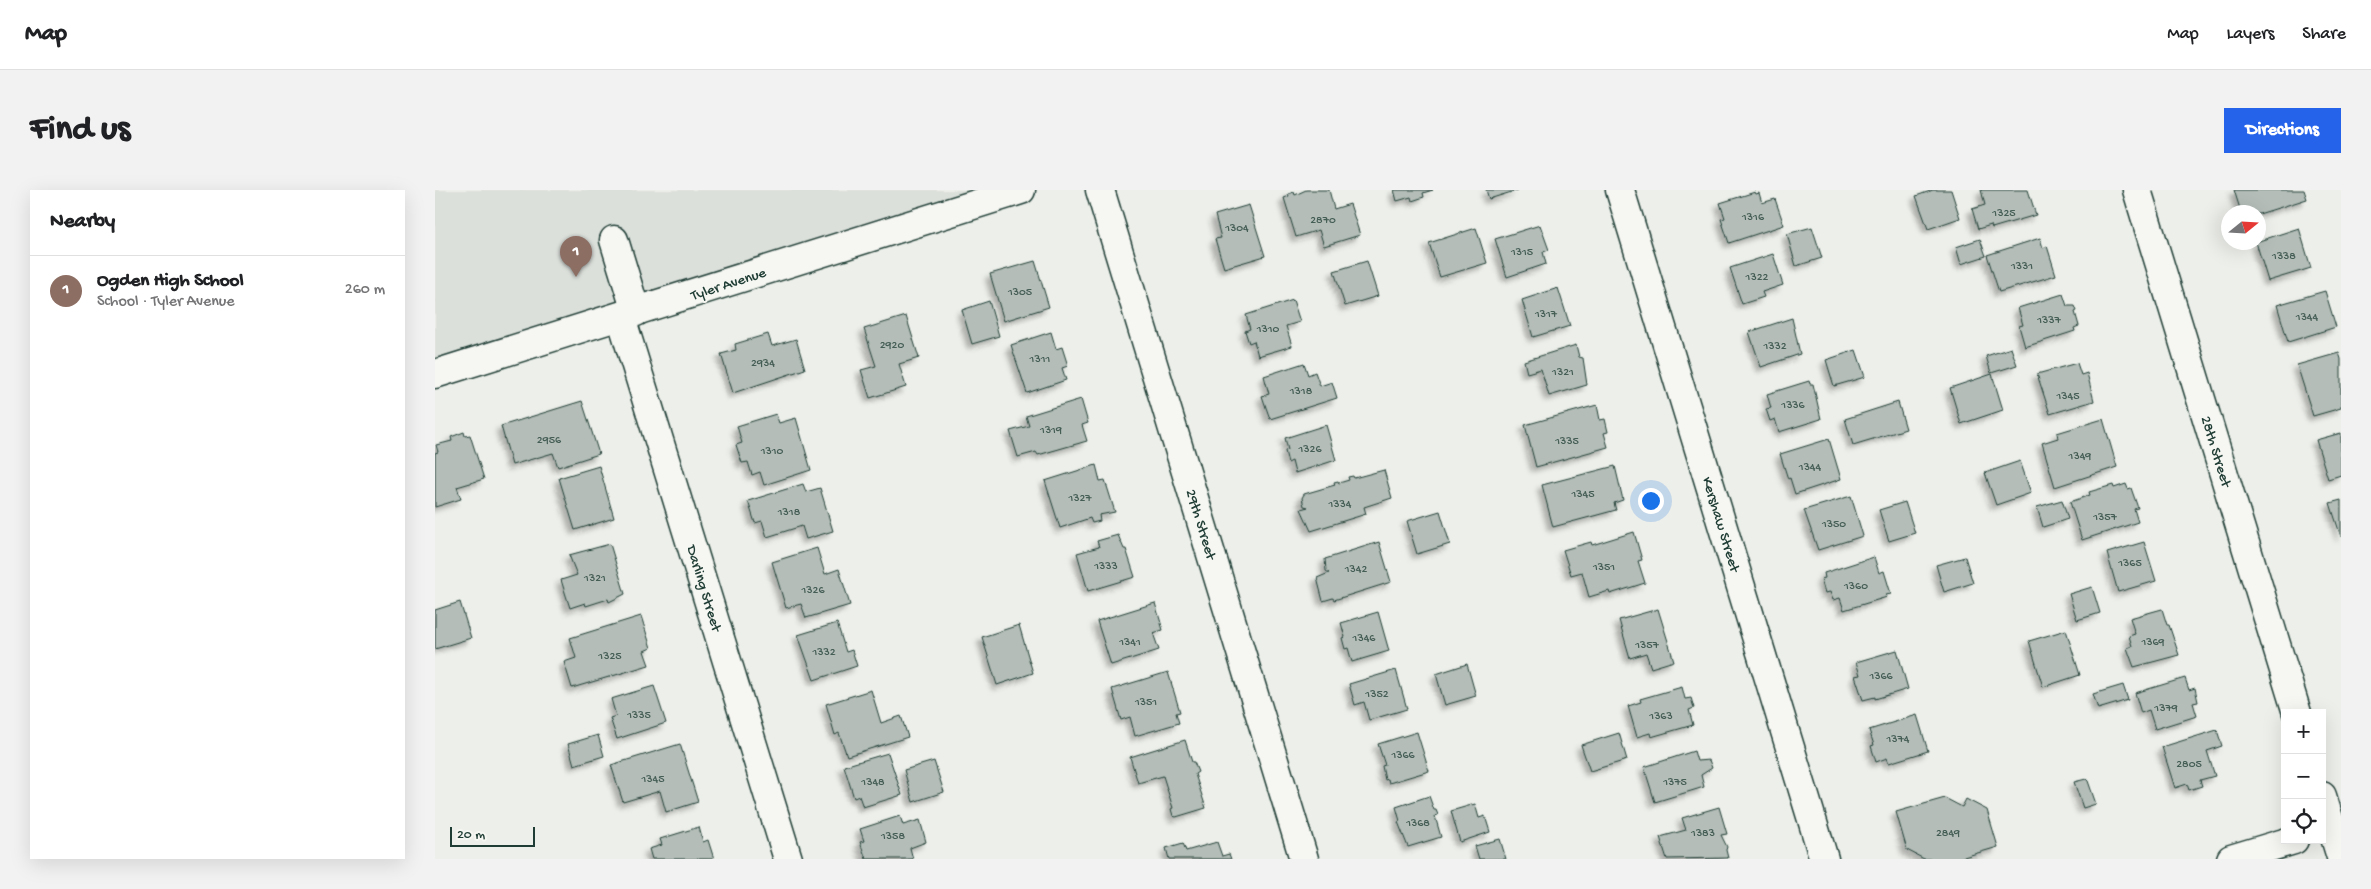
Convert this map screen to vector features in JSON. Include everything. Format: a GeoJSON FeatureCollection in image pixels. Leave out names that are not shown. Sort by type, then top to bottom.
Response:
{"type":"FeatureCollection","features":[{"type":"Feature","properties":{"kind":"street","name":"Tyler Avenue"},"geometry":{"type":"LineString","coordinates":[[435,374],[1021,190]]}},
{"type":"Feature","properties":{"kind":"street","name":"29th Street"},"geometry":{"type":"LineString","coordinates":[[1100,190],[1304,859]]}},
{"type":"Feature","properties":{"kind":"street","name":"Kershaw Street"},"geometry":{"type":"LineString","coordinates":[[1620,190],[1824,859]]}},
{"type":"Feature","properties":{"kind":"street","name":"28th Street"},"geometry":{"type":"LineString","coordinates":[[2137,190],[2296,709]]}},
{"type":"Feature","properties":{"kind":"street","name":"Darling Street"},"geometry":{"type":"LineString","coordinates":[[613,240],[629,314],[788,859]]}},
{"type":"Feature","properties":{"kind":"street"},"geometry":{"type":"LineString","coordinates":[[2323,799],[2341,857]]}},
{"type":"Feature","properties":{"kind":"street"},"geometry":{"type":"LineString","coordinates":[[2231,859],[2281,844]]}},
{"type":"Feature","properties":{"kind":"shaded area"},"geometry":{"type":"Polygon","coordinates":[[[435,190],[998,190],[435,365],[435,190]]]}},
{"type":"Feature","properties":{"kind":"building"},"geometry":{"type":"Polygon","coordinates":[[[1306,190],[1329,190],[1334,209],[1350,204],[1360,235],[1324,246],[1319,230],[1296,237],[1284,198],[1289,196],[1288,194],[1294,192],[1295,195],[1306,190]]]}},
{"type":"Feature","properties":{"kind":"building"},"geometry":{"type":"Polygon","coordinates":[[[1394,190],[1433,190],[1423,193],[1424,197],[1412,201],[1411,197],[1397,201],[1394,190]]]}},
{"type":"Feature","properties":{"kind":"building"},"geometry":{"type":"Polygon","coordinates":[[[1486,190],[1518,190],[1489,199],[1486,190]]]}},
{"type":"Feature","properties":{"kind":"building"},"geometry":{"type":"Polygon","coordinates":[[[1933,190],[1951,190],[1960,218],[1928,229],[1916,196],[1933,190]]]}},
{"type":"Feature","properties":{"kind":"building"},"geometry":{"type":"Polygon","coordinates":[[[1981,190],[2028,190],[2036,215],[1992,228],[1991,225],[1978,229],[1972,209],[1985,205],[1981,190]]]}},
{"type":"Feature","properties":{"kind":"building"},"geometry":{"type":"Polygon","coordinates":[[[2234,190],[2304,190],[2307,199],[2266,212],[2266,205],[2239,205],[2234,190]]]}},
{"type":"Feature","properties":{"kind":"building"},"geometry":{"type":"Polygon","coordinates":[[[1755,192],[1756,194],[1759,193],[1762,203],[1775,199],[1784,225],[1729,243],[1721,219],[1725,218],[1720,203],[1755,192]]]}},
{"type":"Feature","properties":{"kind":"building"},"geometry":{"type":"Polygon","coordinates":[[[1249,205],[1265,256],[1224,268],[1215,239],[1221,238],[1215,215],[1249,205]]]}},
{"type":"Feature","properties":{"kind":"building"},"geometry":{"type":"Polygon","coordinates":[[[1540,225],[1549,250],[1543,252],[1546,264],[1507,277],[1495,239],[1540,225]]]}},
{"type":"Feature","properties":{"kind":"building"},"geometry":{"type":"Polygon","coordinates":[[[1812,227],[1822,258],[1796,266],[1787,234],[1812,227]]]}},
{"type":"Feature","properties":{"kind":"building"},"geometry":{"type":"Polygon","coordinates":[[[1476,228],[1487,263],[1440,277],[1429,243],[1476,228]]]}},
{"type":"Feature","properties":{"kind":"building"},"geometry":{"type":"Polygon","coordinates":[[[2299,228],[2311,268],[2268,281],[2258,250],[2266,250],[2266,239],[2299,228]]]}},
{"type":"Feature","properties":{"kind":"building"},"geometry":{"type":"Polygon","coordinates":[[[2040,238],[2043,248],[2047,246],[2056,275],[1999,292],[1987,255],[2040,238]]]}},
{"type":"Feature","properties":{"kind":"building"},"geometry":{"type":"Polygon","coordinates":[[[1980,239],[1986,256],[1961,264],[1956,247],[1980,239]]]}},
{"type":"Feature","properties":{"kind":"building"},"geometry":{"type":"Polygon","coordinates":[[[1773,254],[1783,285],[1762,292],[1764,297],[1742,304],[1730,268],[1773,254]]]}},
{"type":"Feature","properties":{"kind":"building"},"geometry":{"type":"Polygon","coordinates":[[[1035,261],[1049,307],[1004,321],[990,274],[1035,261]]]}},
{"type":"Feature","properties":{"kind":"building"},"geometry":{"type":"Polygon","coordinates":[[[1367,261],[1378,296],[1345,306],[1334,271],[1367,261]]]}},
{"type":"Feature","properties":{"kind":"building"},"geometry":{"type":"Polygon","coordinates":[[[1558,288],[1570,326],[1533,337],[1522,300],[1558,288]]]}},
{"type":"Feature","properties":{"kind":"building"},"geometry":{"type":"Polygon","coordinates":[[[2325,291],[2336,327],[2288,342],[2277,305],[2325,291]]]}},
{"type":"Feature","properties":{"kind":"building"},"geometry":{"type":"Polygon","coordinates":[[[2063,294],[2067,306],[2075,306],[2079,326],[2074,328],[2075,331],[2025,347],[2019,326],[2023,325],[2018,308],[2063,294]]]}},
{"type":"Feature","properties":{"kind":"building"},"geometry":{"type":"Polygon","coordinates":[[[1293,300],[1300,322],[1286,326],[1292,346],[1258,356],[1254,341],[1249,343],[1245,331],[1250,329],[1246,315],[1293,300]]]}},
{"type":"Feature","properties":{"kind":"building"},"geometry":{"type":"Polygon","coordinates":[[[989,301],[999,336],[972,344],[962,310],[989,301]]]}},
{"type":"Feature","properties":{"kind":"building"},"geometry":{"type":"Polygon","coordinates":[[[906,316],[919,358],[899,364],[906,387],[870,398],[861,370],[876,366],[864,329],[906,316]]]}},
{"type":"Feature","properties":{"kind":"building"},"geometry":{"type":"Polygon","coordinates":[[[1792,318],[1800,354],[1761,367],[1749,332],[1792,318]]]}},
{"type":"Feature","properties":{"kind":"building"},"geometry":{"type":"Polygon","coordinates":[[[1051,332],[1056,349],[1062,347],[1068,366],[1062,368],[1066,380],[1027,393],[1011,345],[1051,332]]]}},
{"type":"Feature","properties":{"kind":"building"},"geometry":{"type":"Polygon","coordinates":[[[768,334],[772,346],[796,339],[805,369],[733,393],[721,354],[736,350],[735,344],[768,334]]]}},
{"type":"Feature","properties":{"kind":"building"},"geometry":{"type":"Polygon","coordinates":[[[1576,345],[1579,357],[1583,358],[1587,385],[1549,396],[1541,369],[1527,373],[1524,361],[1576,345]]]}},
{"type":"Feature","properties":{"kind":"building"},"geometry":{"type":"Polygon","coordinates":[[[2011,348],[2017,365],[1991,373],[1986,356],[2011,348]]]}},
{"type":"Feature","properties":{"kind":"building"},"geometry":{"type":"Polygon","coordinates":[[[1856,350],[1865,377],[1834,386],[1826,360],[1856,350]]]}},
{"type":"Feature","properties":{"kind":"building"},"geometry":{"type":"Polygon","coordinates":[[[2339,353],[2341,359],[2341,408],[2313,416],[2297,365],[2339,353]]]}},
{"type":"Feature","properties":{"kind":"building"},"geometry":{"type":"Polygon","coordinates":[[[1304,363],[1308,375],[1315,372],[1320,386],[1332,382],[1337,398],[1270,419],[1262,396],[1269,394],[1264,376],[1304,363]]]}},
{"type":"Feature","properties":{"kind":"building"},"geometry":{"type":"Polygon","coordinates":[[[2077,363],[2081,375],[2087,373],[2094,401],[2050,414],[2037,374],[2077,363]]]}},
{"type":"Feature","properties":{"kind":"building"},"geometry":{"type":"Polygon","coordinates":[[[1992,374],[2003,410],[1961,424],[1950,388],[1992,374]]]}},
{"type":"Feature","properties":{"kind":"building"},"geometry":{"type":"Polygon","coordinates":[[[1809,381],[1810,384],[1813,384],[1821,419],[1779,432],[1775,419],[1770,421],[1766,409],[1771,408],[1767,394],[1809,381]]]}},
{"type":"Feature","properties":{"kind":"building"},"geometry":{"type":"Polygon","coordinates":[[[1081,399],[1088,423],[1082,425],[1087,441],[1038,455],[1036,452],[1018,457],[1010,431],[1029,426],[1026,416],[1081,399]]]}},
{"type":"Feature","properties":{"kind":"building"},"geometry":{"type":"Polygon","coordinates":[[[582,401],[599,454],[558,467],[553,453],[512,465],[501,426],[582,401]]]}},
{"type":"Feature","properties":{"kind":"building"},"geometry":{"type":"Polygon","coordinates":[[[1898,402],[1906,429],[1853,445],[1845,419],[1898,402]]]}},
{"type":"Feature","properties":{"kind":"building"},"geometry":{"type":"Polygon","coordinates":[[[1597,405],[1600,420],[1605,419],[1608,432],[1604,433],[1608,447],[1536,467],[1525,425],[1597,405]]]}},
{"type":"Feature","properties":{"kind":"building"},"geometry":{"type":"Polygon","coordinates":[[[776,414],[779,423],[796,418],[811,470],[764,485],[760,472],[752,475],[748,462],[742,463],[736,445],[742,443],[737,426],[776,414]]]}},
{"type":"Feature","properties":{"kind":"building"},"geometry":{"type":"Polygon","coordinates":[[[2103,419],[2117,467],[2055,487],[2042,443],[2058,438],[2057,433],[2103,419]]]}},
{"type":"Feature","properties":{"kind":"building"},"geometry":{"type":"Polygon","coordinates":[[[1326,425],[1336,460],[1295,473],[1292,461],[1288,463],[1285,451],[1288,450],[1285,438],[1326,425]]]}},
{"type":"Feature","properties":{"kind":"building"},"geometry":{"type":"Polygon","coordinates":[[[464,432],[465,436],[470,435],[484,479],[457,487],[461,499],[435,507],[435,453],[438,452],[436,445],[452,441],[451,437],[464,432]]]}},
{"type":"Feature","properties":{"kind":"building"},"geometry":{"type":"Polygon","coordinates":[[[2341,433],[2341,475],[2328,479],[2316,440],[2341,433]]]}},
{"type":"Feature","properties":{"kind":"building"},"geometry":{"type":"Polygon","coordinates":[[[1829,439],[1841,479],[1795,494],[1780,454],[1829,439]]]}},
{"type":"Feature","properties":{"kind":"building"},"geometry":{"type":"Polygon","coordinates":[[[2020,461],[2031,493],[1996,505],[1985,473],[2020,461]]]}},
{"type":"Feature","properties":{"kind":"building"},"geometry":{"type":"Polygon","coordinates":[[[1096,465],[1100,481],[1105,480],[1115,512],[1099,515],[1100,521],[1092,523],[1090,518],[1060,528],[1045,481],[1096,465]]]}},
{"type":"Feature","properties":{"kind":"building"},"geometry":{"type":"Polygon","coordinates":[[[599,466],[614,518],[575,530],[559,478],[599,466]]]}},
{"type":"Feature","properties":{"kind":"building"},"geometry":{"type":"Polygon","coordinates":[[[1615,466],[1623,500],[1614,503],[1616,510],[1553,527],[1542,485],[1615,466]]]}},
{"type":"Feature","properties":{"kind":"building"},"geometry":{"type":"Polygon","coordinates":[[[1384,470],[1392,498],[1364,507],[1366,514],[1311,531],[1301,509],[1308,507],[1304,506],[1302,498],[1304,494],[1335,485],[1334,482],[1338,481],[1339,483],[1349,480],[1348,477],[1353,476],[1354,478],[1384,470]]]}},
{"type":"Feature","properties":{"kind":"building"},"geometry":{"type":"Polygon","coordinates":[[[803,484],[806,492],[820,488],[833,531],[806,539],[802,526],[767,537],[762,521],[755,523],[748,501],[803,484]]]}},
{"type":"Feature","properties":{"kind":"building"},"geometry":{"type":"Polygon","coordinates":[[[2126,484],[2128,489],[2131,488],[2138,508],[2134,509],[2138,522],[2082,540],[2070,502],[2090,495],[2089,492],[2113,485],[2114,488],[2126,484]]]}},
{"type":"Feature","properties":{"kind":"building"},"geometry":{"type":"Polygon","coordinates":[[[1851,496],[1863,536],[1818,550],[1804,510],[1851,496]]]}},
{"type":"Feature","properties":{"kind":"building"},"geometry":{"type":"Polygon","coordinates":[[[2062,500],[2068,519],[2043,527],[2037,507],[2062,500]]]}},
{"type":"Feature","properties":{"kind":"building"},"geometry":{"type":"Polygon","coordinates":[[[2341,500],[2341,537],[2330,503],[2341,500]]]}},
{"type":"Feature","properties":{"kind":"building"},"geometry":{"type":"Polygon","coordinates":[[[1905,502],[1915,533],[1889,541],[1879,510],[1905,502]]]}},
{"type":"Feature","properties":{"kind":"building"},"geometry":{"type":"Polygon","coordinates":[[[1440,511],[1450,544],[1417,554],[1407,521],[1440,511]]]}},
{"type":"Feature","properties":{"kind":"building"},"geometry":{"type":"Polygon","coordinates":[[[1634,532],[1642,560],[1638,561],[1645,583],[1610,594],[1609,591],[1589,597],[1582,572],[1571,575],[1563,550],[1591,542],[1592,545],[1634,532]]]}},
{"type":"Feature","properties":{"kind":"building"},"geometry":{"type":"Polygon","coordinates":[[[1118,535],[1124,549],[1126,549],[1135,577],[1088,591],[1077,553],[1099,547],[1097,541],[1118,535]]]}},
{"type":"Feature","properties":{"kind":"building"},"geometry":{"type":"Polygon","coordinates":[[[1379,542],[1391,582],[1334,600],[1333,598],[1323,601],[1317,578],[1329,573],[1326,571],[1325,559],[1379,542]]]}},
{"type":"Feature","properties":{"kind":"building"},"geometry":{"type":"Polygon","coordinates":[[[2144,542],[2156,581],[2118,592],[2107,553],[2144,542]]]}},
{"type":"Feature","properties":{"kind":"building"},"geometry":{"type":"Polygon","coordinates":[[[610,544],[625,594],[609,602],[608,599],[586,606],[585,603],[570,608],[561,580],[577,575],[569,555],[610,544]]]}},
{"type":"Feature","properties":{"kind":"building"},"geometry":{"type":"Polygon","coordinates":[[[817,548],[825,574],[839,569],[850,605],[806,618],[801,604],[786,608],[772,562],[817,548]]]}},
{"type":"Feature","properties":{"kind":"building"},"geometry":{"type":"Polygon","coordinates":[[[1874,557],[1879,573],[1884,571],[1891,594],[1886,595],[1887,597],[1844,610],[1840,598],[1833,600],[1830,592],[1825,593],[1821,579],[1825,578],[1824,573],[1874,557]]]}},
{"type":"Feature","properties":{"kind":"building"},"geometry":{"type":"Polygon","coordinates":[[[1965,557],[1973,583],[1944,592],[1936,565],[1965,557]]]}},
{"type":"Feature","properties":{"kind":"building"},"geometry":{"type":"Polygon","coordinates":[[[2092,587],[2100,613],[2077,620],[2069,594],[2092,587]]]}},
{"type":"Feature","properties":{"kind":"building"},"geometry":{"type":"Polygon","coordinates":[[[460,602],[471,638],[435,649],[435,610],[460,602]]]}},
{"type":"Feature","properties":{"kind":"building"},"geometry":{"type":"Polygon","coordinates":[[[1155,603],[1163,630],[1153,633],[1159,650],[1111,665],[1097,621],[1155,603]]]}},
{"type":"Feature","properties":{"kind":"building"},"geometry":{"type":"Polygon","coordinates":[[[1658,609],[1674,661],[1651,668],[1646,653],[1630,658],[1619,620],[1658,609]]]}},
{"type":"Feature","properties":{"kind":"building"},"geometry":{"type":"Polygon","coordinates":[[[2162,609],[2179,655],[2134,667],[2127,648],[2132,646],[2129,636],[2135,634],[2130,618],[2162,609]]]}},
{"type":"Feature","properties":{"kind":"building"},"geometry":{"type":"Polygon","coordinates":[[[1378,612],[1389,651],[1352,662],[1348,648],[1345,649],[1342,638],[1345,637],[1341,623],[1378,612]]]}},
{"type":"Feature","properties":{"kind":"building"},"geometry":{"type":"Polygon","coordinates":[[[641,616],[651,648],[644,651],[649,665],[572,688],[564,662],[576,658],[570,638],[641,616]]]}},
{"type":"Feature","properties":{"kind":"building"},"geometry":{"type":"Polygon","coordinates":[[[837,623],[846,652],[852,650],[857,666],[814,680],[798,635],[837,623]]]}},
{"type":"Feature","properties":{"kind":"building"},"geometry":{"type":"Polygon","coordinates":[[[1019,625],[1033,673],[997,685],[982,637],[1019,625]]]}},
{"type":"Feature","properties":{"kind":"building"},"geometry":{"type":"Polygon","coordinates":[[[2066,630],[2080,675],[2043,687],[2029,641],[2066,630]]]}},
{"type":"Feature","properties":{"kind":"building"},"geometry":{"type":"Polygon","coordinates":[[[1897,650],[1908,689],[1875,699],[1875,697],[1863,700],[1855,676],[1860,675],[1856,662],[1897,650]]]}},
{"type":"Feature","properties":{"kind":"building"},"geometry":{"type":"Polygon","coordinates":[[[1467,664],[1476,696],[1445,705],[1436,674],[1467,664]]]}},
{"type":"Feature","properties":{"kind":"building"},"geometry":{"type":"Polygon","coordinates":[[[1396,670],[1407,709],[1369,720],[1364,702],[1355,705],[1349,684],[1396,670]]]}},
{"type":"Feature","properties":{"kind":"building"},"geometry":{"type":"Polygon","coordinates":[[[1168,672],[1180,712],[1176,713],[1179,723],[1135,736],[1130,717],[1121,720],[1112,689],[1168,672]]]}},
{"type":"Feature","properties":{"kind":"building"},"geometry":{"type":"Polygon","coordinates":[[[2185,678],[2189,690],[2195,688],[2198,702],[2193,703],[2197,716],[2155,729],[2149,710],[2141,713],[2135,693],[2185,678]]]}},
{"type":"Feature","properties":{"kind":"building"},"geometry":{"type":"Polygon","coordinates":[[[2123,685],[2128,700],[2098,709],[2093,694],[2123,685]]]}},
{"type":"Feature","properties":{"kind":"building"},"geometry":{"type":"Polygon","coordinates":[[[654,686],[666,723],[617,739],[610,718],[616,716],[611,699],[654,686]]]}},
{"type":"Feature","properties":{"kind":"building"},"geometry":{"type":"Polygon","coordinates":[[[1682,687],[1685,699],[1691,698],[1694,708],[1689,710],[1693,725],[1651,737],[1650,733],[1637,737],[1628,706],[1641,702],[1640,699],[1682,687]]]}},
{"type":"Feature","properties":{"kind":"building"},"geometry":{"type":"Polygon","coordinates":[[[871,690],[881,723],[901,716],[908,737],[847,756],[839,733],[835,735],[826,704],[871,690]]]}},
{"type":"Feature","properties":{"kind":"building"},"geometry":{"type":"Polygon","coordinates":[[[1917,715],[1928,751],[1889,763],[1887,758],[1876,762],[1871,746],[1874,745],[1869,730],[1917,715]]]}},
{"type":"Feature","properties":{"kind":"building"},"geometry":{"type":"Polygon","coordinates":[[[2217,730],[2222,746],[2207,751],[2215,776],[2200,780],[2202,786],[2189,790],[2187,784],[2175,788],[2162,747],[2217,730]]]}},
{"type":"Feature","properties":{"kind":"building"},"geometry":{"type":"Polygon","coordinates":[[[1417,732],[1429,771],[1389,783],[1388,779],[1385,780],[1382,766],[1385,765],[1378,744],[1417,732]]]}},
{"type":"Feature","properties":{"kind":"building"},"geometry":{"type":"Polygon","coordinates":[[[1619,733],[1627,760],[1590,771],[1581,745],[1619,733]]]}},
{"type":"Feature","properties":{"kind":"building"},"geometry":{"type":"Polygon","coordinates":[[[598,735],[604,756],[574,765],[568,744],[598,735]]]}},
{"type":"Feature","properties":{"kind":"building"},"geometry":{"type":"Polygon","coordinates":[[[1185,740],[1192,762],[1194,762],[1198,772],[1195,774],[1206,808],[1176,817],[1173,816],[1171,809],[1173,808],[1163,776],[1138,783],[1130,757],[1185,740]]]}},
{"type":"Feature","properties":{"kind":"building"},"geometry":{"type":"Polygon","coordinates":[[[680,744],[698,802],[666,812],[660,791],[623,802],[611,765],[680,744]]]}},
{"type":"Feature","properties":{"kind":"building"},"geometry":{"type":"Polygon","coordinates":[[[1694,751],[1697,761],[1709,760],[1712,768],[1701,775],[1704,787],[1655,802],[1644,767],[1694,751]]]}},
{"type":"Feature","properties":{"kind":"building"},"geometry":{"type":"Polygon","coordinates":[[[888,753],[902,795],[863,807],[859,796],[854,798],[844,766],[888,753]]]}},
{"type":"Feature","properties":{"kind":"building"},"geometry":{"type":"Polygon","coordinates":[[[934,761],[944,792],[913,802],[904,770],[934,761]]]}},
{"type":"Feature","properties":{"kind":"building"},"geometry":{"type":"Polygon","coordinates":[[[2086,779],[2096,804],[2083,808],[2074,782],[2086,779]]]}},
{"type":"Feature","properties":{"kind":"building"},"geometry":{"type":"Polygon","coordinates":[[[1429,796],[1438,815],[1435,816],[1441,837],[1408,847],[1398,822],[1400,821],[1396,807],[1429,796]]]}},
{"type":"Feature","properties":{"kind":"building"},"geometry":{"type":"Polygon","coordinates":[[[1945,798],[1962,807],[1966,799],[1987,810],[1998,847],[1957,859],[1924,859],[1907,850],[1896,812],[1945,798]]]}},
{"type":"Feature","properties":{"kind":"building"},"geometry":{"type":"Polygon","coordinates":[[[1475,804],[1479,818],[1485,816],[1490,832],[1460,842],[1451,811],[1475,804]]]}},
{"type":"Feature","properties":{"kind":"building"},"geometry":{"type":"Polygon","coordinates":[[[1719,807],[1727,834],[1721,835],[1727,847],[1728,858],[1667,859],[1660,837],[1686,830],[1682,818],[1719,807]]]}},
{"type":"Feature","properties":{"kind":"building"},"geometry":{"type":"Polygon","coordinates":[[[900,816],[903,825],[920,820],[926,842],[910,848],[913,859],[866,859],[860,842],[864,841],[860,829],[900,816]]]}},
{"type":"Feature","properties":{"kind":"building"},"geometry":{"type":"Polygon","coordinates":[[[699,827],[703,842],[708,840],[714,859],[652,859],[649,849],[662,845],[660,839],[699,827]]]}},
{"type":"Feature","properties":{"kind":"building"},"geometry":{"type":"Polygon","coordinates":[[[1500,839],[1506,859],[1479,859],[1475,846],[1500,839]]]}},
{"type":"Feature","properties":{"kind":"building"},"geometry":{"type":"Polygon","coordinates":[[[1217,842],[1222,856],[1229,854],[1231,859],[1169,859],[1166,848],[1183,843],[1186,851],[1217,842]]]}},
{"type":"Feature","properties":{"kind":"place","name":"Ogden High School"},"geometry":{"type":"Point","coordinates":[576,277]}}]}
